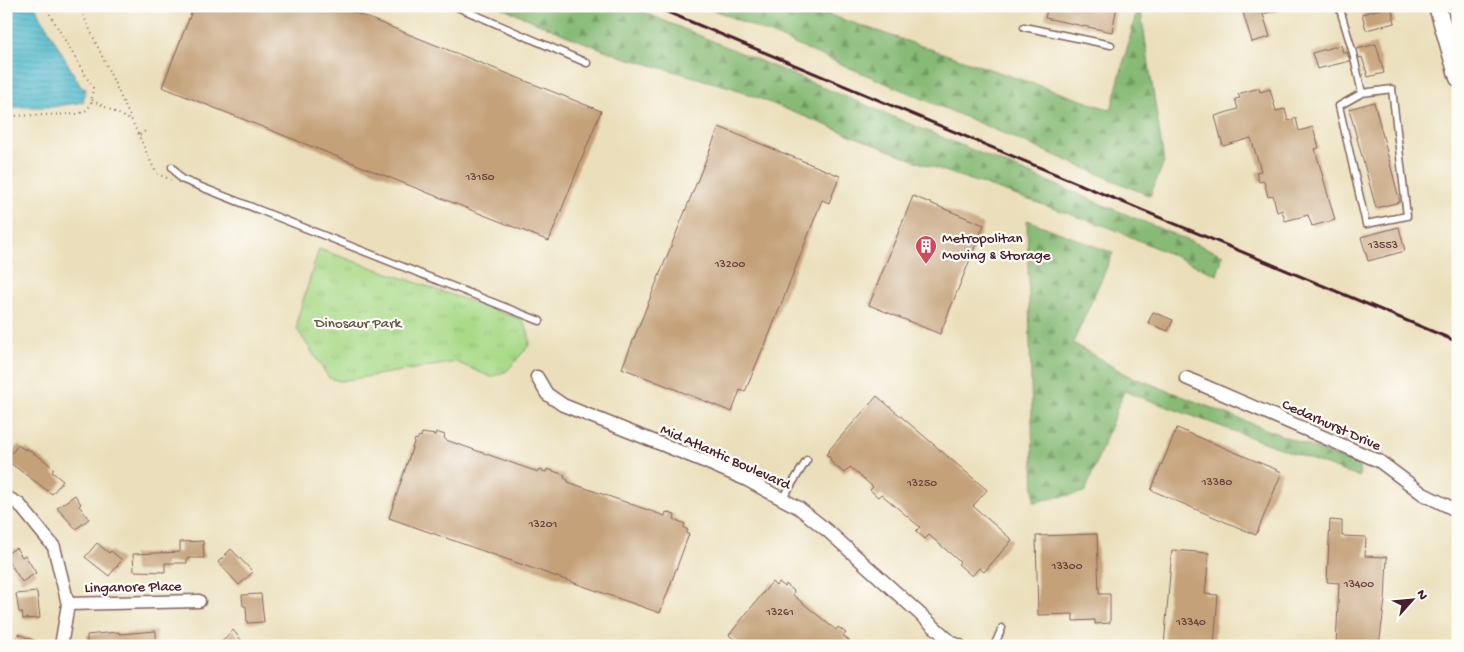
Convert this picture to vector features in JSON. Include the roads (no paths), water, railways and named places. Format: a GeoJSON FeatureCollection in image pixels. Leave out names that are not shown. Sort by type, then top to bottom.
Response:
{"type":"FeatureCollection","features":[{"type":"Feature","properties":{"kind":"street"},"geometry":{"type":"LineString","coordinates":[[1437,6],[1458,78]]}},
{"type":"Feature","properties":{"kind":"street","name":"Mid Atlantic Boulevard"},"geometry":{"type":"LineString","coordinates":[[536,377],[547,394],[563,405],[706,462],[799,508],[829,532],[951,642],[960,646]]}},
{"type":"Feature","properties":{"kind":"street","name":"Cedarhurst Drive"},"geometry":{"type":"LineString","coordinates":[[1186,378],[1379,461],[1424,494],[1458,511]]}},
{"type":"Feature","properties":{"kind":"street"},"geometry":{"type":"LineString","coordinates":[[6,497],[19,504],[54,547],[68,604],[61,646]]}},
{"type":"Feature","properties":{"kind":"street","name":"Linganore Place"},"geometry":{"type":"LineString","coordinates":[[68,604],[199,601]]}},
{"type":"Feature","properties":{"kind":"lane"},"geometry":{"type":"LineString","coordinates":[[455,6],[586,63]]}},
{"type":"Feature","properties":{"kind":"lane"},"geometry":{"type":"LineString","coordinates":[[1339,6],[1353,53],[1362,93]]}},
{"type":"Feature","properties":{"kind":"lane"},"geometry":{"type":"LineString","coordinates":[[1024,26],[1110,44]]}},
{"type":"Feature","properties":{"kind":"lane"},"geometry":{"type":"LineString","coordinates":[[1392,89],[1407,216],[1366,224],[1339,106],[1362,93],[1392,89]]}},
{"type":"Feature","properties":{"kind":"lane"},"geometry":{"type":"LineString","coordinates":[[172,167],[181,179],[540,321]]}},
{"type":"Feature","properties":{"kind":"lane"},"geometry":{"type":"LineString","coordinates":[[782,498],[807,460]]}},
{"type":"Feature","properties":{"kind":"lane"},"geometry":{"type":"LineString","coordinates":[[994,646],[1002,628]]}},
{"type":"Feature","properties":{"kind":"water"},"geometry":{"type":"Polygon","coordinates":[[[6,6],[35,6],[81,87],[86,89],[83,102],[52,107],[6,107],[6,6]]]}},
{"type":"Feature","properties":{"kind":"railway"},"geometry":{"type":"LineString","coordinates":[[653,6],[1458,342]]}},
{"type":"Feature","properties":{"kind":"place","name":"Metropolitan Moving & Storage"},"geometry":{"type":"Point","coordinates":[926,265]}},
{"type":"Feature","properties":{"kind":"park label","name":"Dinosaur Park"},"geometry":{"type":"Point","coordinates":[358,322]}}]}
